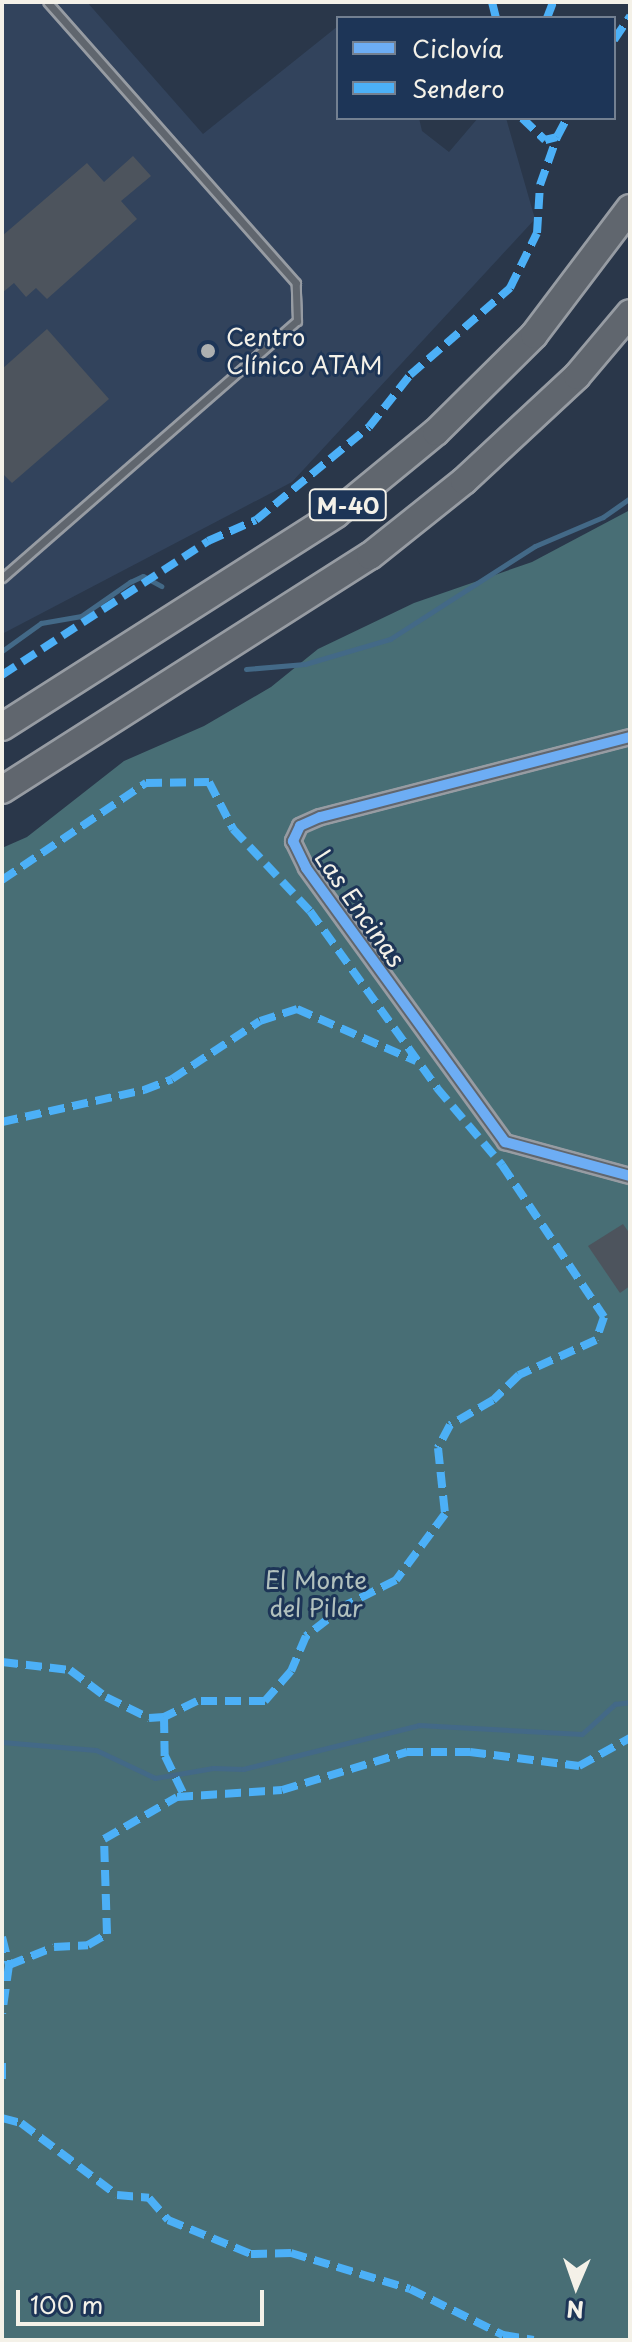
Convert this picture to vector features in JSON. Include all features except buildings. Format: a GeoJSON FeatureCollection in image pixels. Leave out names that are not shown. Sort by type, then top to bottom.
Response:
{"type":"FeatureCollection","features":[{"type":"Feature","properties":{"kind":"highway","name":"M-40"},"geometry":{"type":"LineString","coordinates":[[2,727],[336,514],[436,432],[534,335],[630,208]]}},
{"type":"Feature","properties":{"kind":"highway","name":"M-40"},"geometry":{"type":"LineString","coordinates":[[2,790],[370,556],[464,481],[577,376],[630,313]]}},
{"type":"Feature","properties":{"kind":"street","name":"Las Encinas"},"geometry":{"type":"LineString","coordinates":[[630,737],[320,817],[300,826],[293,841],[306,868],[505,1142],[630,1176]]}},
{"type":"Feature","properties":{"kind":"lane"},"geometry":{"type":"LineString","coordinates":[[2,578],[297,321],[296,283],[47,2]]}},
{"type":"Feature","properties":{"kind":"shaded area","name":"Centro Clínico ATAM"},"geometry":{"type":"Polygon","coordinates":[[[2,2],[87,2],[203,134],[336,28],[336,120],[419,120],[422,131],[449,152],[476,120],[507,120],[535,219],[292,482],[2,634],[2,2]]]}},
{"type":"Feature","properties":{"kind":"green space","name":"El Monte del Pilar"},"geometry":{"type":"Polygon","coordinates":[[[630,510],[630,2340],[2,2340],[2,848],[27,837],[124,761],[204,726],[271,687],[318,649],[414,603],[532,562],[630,510]]]}},
{"type":"Feature","properties":{"kind":"waterway"},"geometry":{"type":"LineString","coordinates":[[246,669],[305,664],[390,639],[535,546],[603,517],[630,498]]}},
{"type":"Feature","properties":{"kind":"waterway"},"geometry":{"type":"LineString","coordinates":[[2,651],[41,623],[81,616],[143,576],[161,586]]}},
{"type":"Feature","properties":{"kind":"waterway"},"geometry":{"type":"LineString","coordinates":[[2,1742],[96,1750],[155,1778],[213,1768],[243,1769],[419,1725],[582,1734],[615,1704],[630,1702]]}},
{"type":"Feature","properties":{"kind":"marked path"},"geometry":{"type":"LineString","coordinates":[[492,2],[496,16]]}},
{"type":"Feature","properties":{"kind":"marked path"},"geometry":{"type":"LineString","coordinates":[[548,16],[553,2]]}},
{"type":"Feature","properties":{"kind":"marked path"},"geometry":{"type":"LineString","coordinates":[[616,37],[630,16]]}},
{"type":"Feature","properties":{"kind":"marked path"},"geometry":{"type":"LineString","coordinates":[[524,120],[545,140],[557,137],[566,120]]}},
{"type":"Feature","properties":{"kind":"marked path"},"geometry":{"type":"LineString","coordinates":[[2,675],[208,541],[256,520],[369,427],[410,375],[510,288],[537,233],[540,185],[557,137]]}},
{"type":"Feature","properties":{"kind":"marked path"},"geometry":{"type":"LineString","coordinates":[[2,880],[146,783],[209,782],[233,829],[310,911],[437,1088],[502,1165],[604,1317],[596,1340],[519,1375],[493,1400],[450,1425],[438,1448],[445,1514],[396,1580],[346,1605],[306,1636],[291,1671],[265,1701],[197,1701],[164,1717],[165,1756],[184,1795]]}},
{"type":"Feature","properties":{"kind":"marked path"},"geometry":{"type":"LineString","coordinates":[[2,1122],[144,1090],[172,1079],[260,1021],[297,1009],[416,1061]]}},
{"type":"Feature","properties":{"kind":"marked path"},"geometry":{"type":"LineString","coordinates":[[2,1662],[70,1670],[106,1697],[149,1718],[164,1717]]}},
{"type":"Feature","properties":{"kind":"marked path"},"geometry":{"type":"LineString","coordinates":[[9,1965],[54,1947],[88,1945],[107,1934],[104,1839],[177,1797],[282,1790],[407,1752],[470,1752],[579,1766],[630,1738]]}},
{"type":"Feature","properties":{"kind":"marked path"},"geometry":{"type":"LineString","coordinates":[[2,1937],[9,1965],[2,2014]]}},
{"type":"Feature","properties":{"kind":"marked path"},"geometry":{"type":"LineString","coordinates":[[2,2063],[2,2085]]}},
{"type":"Feature","properties":{"kind":"marked path"},"geometry":{"type":"LineString","coordinates":[[2,2118],[21,2123],[117,2195],[149,2198],[168,2220],[251,2254],[291,2253],[410,2289],[503,2335],[534,2340]]}},
{"type":"Feature","properties":{"kind":"cycle path"},"geometry":{"type":"LineString","coordinates":[[630,737],[320,817],[300,826],[293,841],[306,868],[505,1142],[630,1176]]}},
{"type":"Feature","properties":{"kind":"place","name":"Centro Clínico ATAM"},"geometry":{"type":"Point","coordinates":[208,351]}}]}
